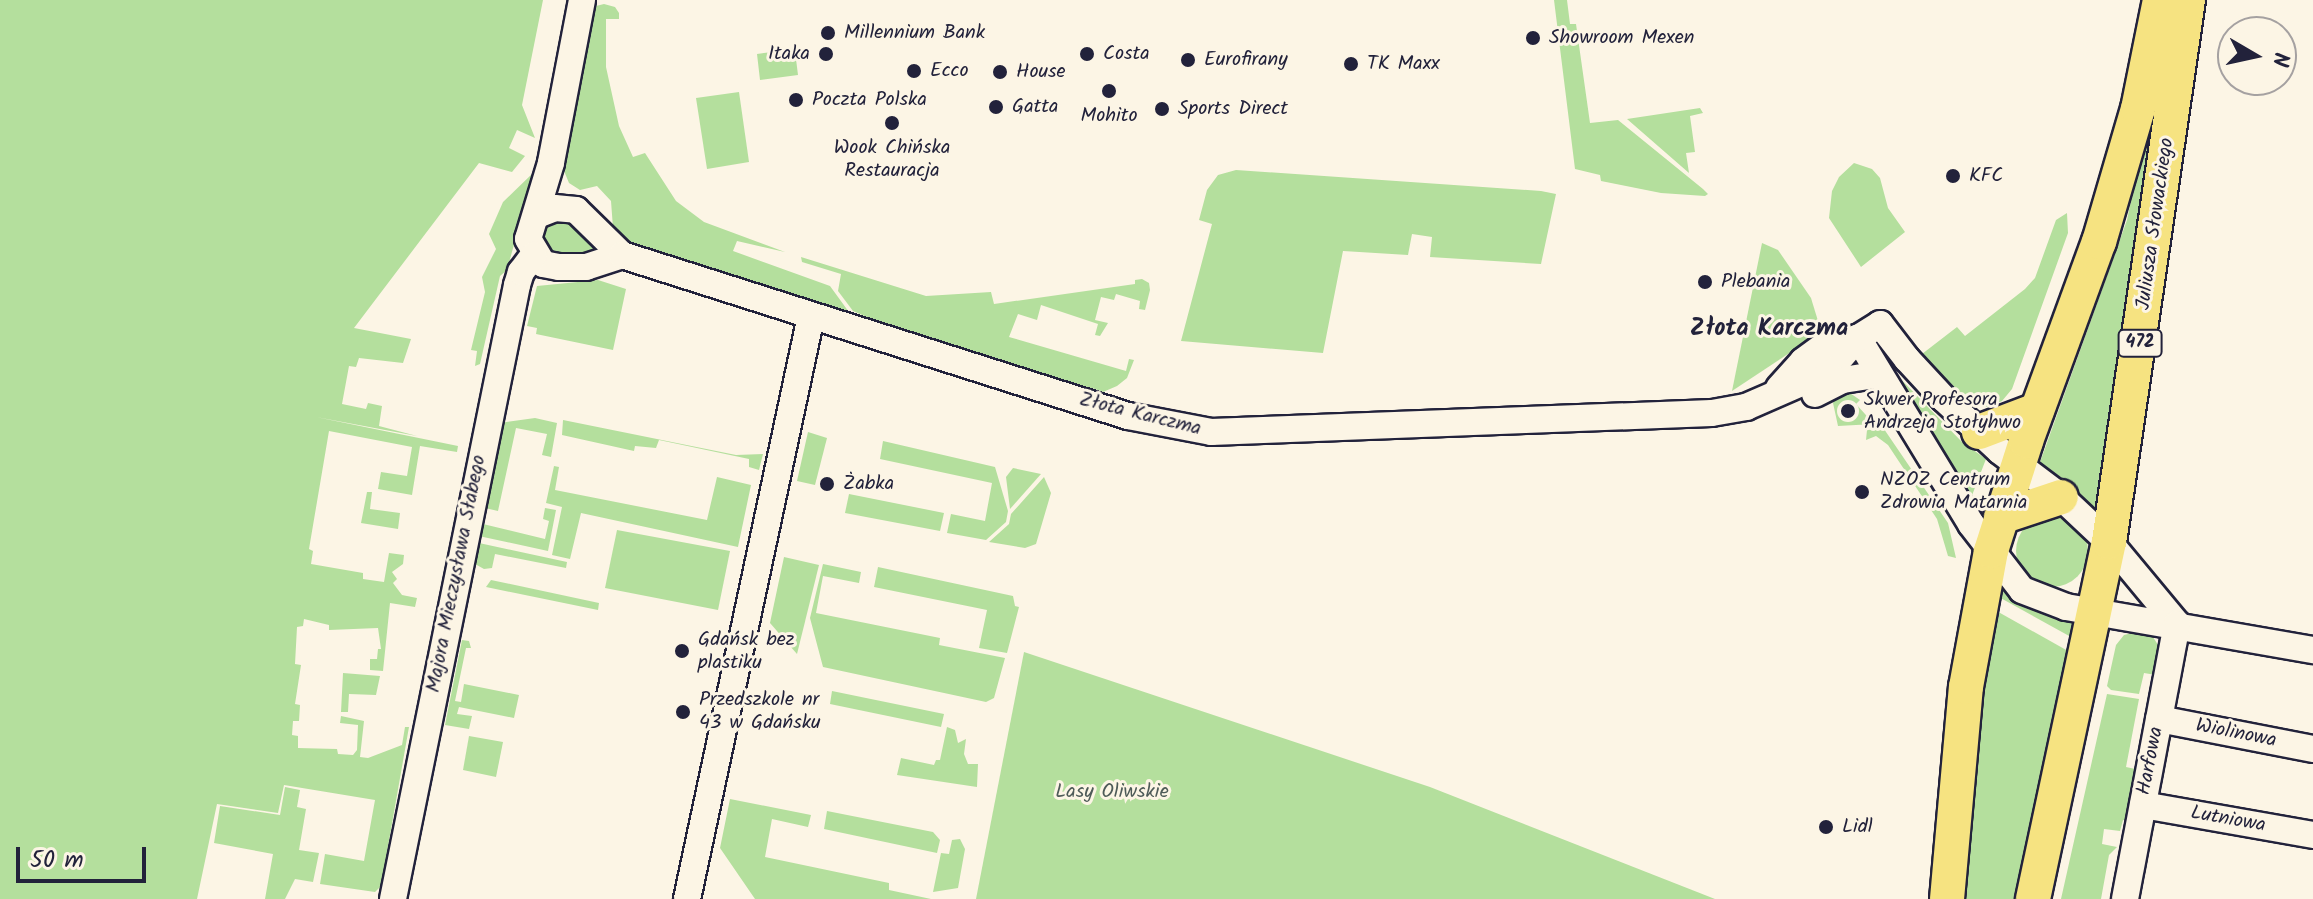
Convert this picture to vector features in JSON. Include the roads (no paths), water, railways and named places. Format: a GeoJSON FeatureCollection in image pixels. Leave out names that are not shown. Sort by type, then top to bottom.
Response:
{"type":"FeatureCollection","features":[{"type":"Feature","properties":{"kind":"main road","name":"Juliusza Słowackiego"},"geometry":{"type":"LineString","coordinates":[[2001,517],[2117,182],[2138,109],[2160,0]]}},
{"type":"Feature","properties":{"kind":"main road","name":"Juliusza Słowackiego"},"geometry":{"type":"LineString","coordinates":[[2109,542],[2188,0]]}},
{"type":"Feature","properties":{"kind":"main road"},"geometry":{"type":"LineString","coordinates":[[1979,432],[2037,410]]}},
{"type":"Feature","properties":{"kind":"main road"},"geometry":{"type":"LineString","coordinates":[[1947,899],[1966,687],[1991,551],[2001,517],[2061,497]]}},
{"type":"Feature","properties":{"kind":"main road","name":"472"},"geometry":{"type":"LineString","coordinates":[[2033,899],[2109,542]]}},
{"type":"Feature","properties":{"kind":"street"},"geometry":{"type":"LineString","coordinates":[[582,0],[551,163],[528,239],[534,255],[543,264],[559,267],[586,267],[622,255]]}},
{"type":"Feature","properties":{"kind":"street"},"geometry":{"type":"LineString","coordinates":[[551,163],[576,210]]}},
{"type":"Feature","properties":{"kind":"street"},"geometry":{"type":"LineString","coordinates":[[537,215],[555,208],[576,210]]}},
{"type":"Feature","properties":{"kind":"street","name":"Złota Karczma"},"geometry":{"type":"LineString","coordinates":[[576,210],[622,255],[1128,416],[1211,432],[1712,413],[1746,407],[1773,396],[1813,395],[1843,380],[1879,374]]}},
{"type":"Feature","properties":{"kind":"street","name":"Majora Mieczysława Słabego"},"geometry":{"type":"LineString","coordinates":[[393,899],[510,315],[521,272],[534,255]]}},
{"type":"Feature","properties":{"kind":"street"},"geometry":{"type":"LineString","coordinates":[[687,899],[811,316]]}},
{"type":"Feature","properties":{"kind":"street"},"geometry":{"type":"LineString","coordinates":[[1773,396],[1803,361],[1825,345],[1858,338],[1880,324],[1907,359],[1979,432],[2061,497],[2109,542],[2177,624]]}},
{"type":"Feature","properties":{"kind":"street"},"geometry":{"type":"LineString","coordinates":[[1858,338],[1959,505],[2022,590],[2036,599],[2096,612],[2313,650]]}},
{"type":"Feature","properties":{"kind":"street","name":"Harfowa"},"geometry":{"type":"LineString","coordinates":[[2125,899],[2177,624]]}},
{"type":"Feature","properties":{"kind":"street","name":"Wiolinowa"},"geometry":{"type":"LineString","coordinates":[[2159,719],[2313,749]]}},
{"type":"Feature","properties":{"kind":"street","name":"Lutniowa"},"geometry":{"type":"LineString","coordinates":[[2143,805],[2313,835]]}},
{"type":"Feature","properties":{"kind":"place","name":"Millennium Bank"},"geometry":{"type":"Point","coordinates":[828,33]}},
{"type":"Feature","properties":{"kind":"place","name":"Showroom Mexen"},"geometry":{"type":"Point","coordinates":[1533,38]}},
{"type":"Feature","properties":{"kind":"place","name":"Itaka"},"geometry":{"type":"Point","coordinates":[826,54]}},
{"type":"Feature","properties":{"kind":"place","name":"Costa"},"geometry":{"type":"Point","coordinates":[1087,54]}},
{"type":"Feature","properties":{"kind":"place","name":"Eurofirany"},"geometry":{"type":"Point","coordinates":[1188,60]}},
{"type":"Feature","properties":{"kind":"place","name":"TK Maxx"},"geometry":{"type":"Point","coordinates":[1351,64]}},
{"type":"Feature","properties":{"kind":"place","name":"Ecco"},"geometry":{"type":"Point","coordinates":[914,71]}},
{"type":"Feature","properties":{"kind":"place","name":"House"},"geometry":{"type":"Point","coordinates":[1000,72]}},
{"type":"Feature","properties":{"kind":"place","name":"Mohito"},"geometry":{"type":"Point","coordinates":[1109,91]}},
{"type":"Feature","properties":{"kind":"place","name":"Poczta Polska"},"geometry":{"type":"Point","coordinates":[796,100]}},
{"type":"Feature","properties":{"kind":"place","name":"Gatta"},"geometry":{"type":"Point","coordinates":[996,107]}},
{"type":"Feature","properties":{"kind":"place","name":"Sports Direct"},"geometry":{"type":"Point","coordinates":[1162,109]}},
{"type":"Feature","properties":{"kind":"place","name":"Wook Chińska Restauracja"},"geometry":{"type":"Point","coordinates":[892,123]}},
{"type":"Feature","properties":{"kind":"place","name":"KFC"},"geometry":{"type":"Point","coordinates":[1953,176]}},
{"type":"Feature","properties":{"kind":"place","name":"Plebania"},"geometry":{"type":"Point","coordinates":[1705,282]}},
{"type":"Feature","properties":{"kind":"place","name":"Skwer Profesora Andrzeja Stołyhwo"},"geometry":{"type":"Point","coordinates":[1848,411]}},
{"type":"Feature","properties":{"kind":"place","name":"Żabka"},"geometry":{"type":"Point","coordinates":[827,484]}},
{"type":"Feature","properties":{"kind":"place","name":"NZOZ Centrum Zdrowia Matarnia"},"geometry":{"type":"Point","coordinates":[1862,492]}},
{"type":"Feature","properties":{"kind":"place","name":"Gdańsk bez plastiku"},"geometry":{"type":"Point","coordinates":[682,651]}},
{"type":"Feature","properties":{"kind":"place","name":"Przedszkole nr 43 w Gdańsku"},"geometry":{"type":"Point","coordinates":[683,712]}},
{"type":"Feature","properties":{"kind":"place","name":"Lidl"},"geometry":{"type":"Point","coordinates":[1826,827]}},
{"type":"Feature","properties":{"kind":"district","name":"Złota Karczma"},"geometry":{"type":"Point","coordinates":[1769,329]}},
{"type":"Feature","properties":{"kind":"park label","name":"Lasy Oliwskie"},"geometry":{"type":"Point","coordinates":[1112,792]}}]}
